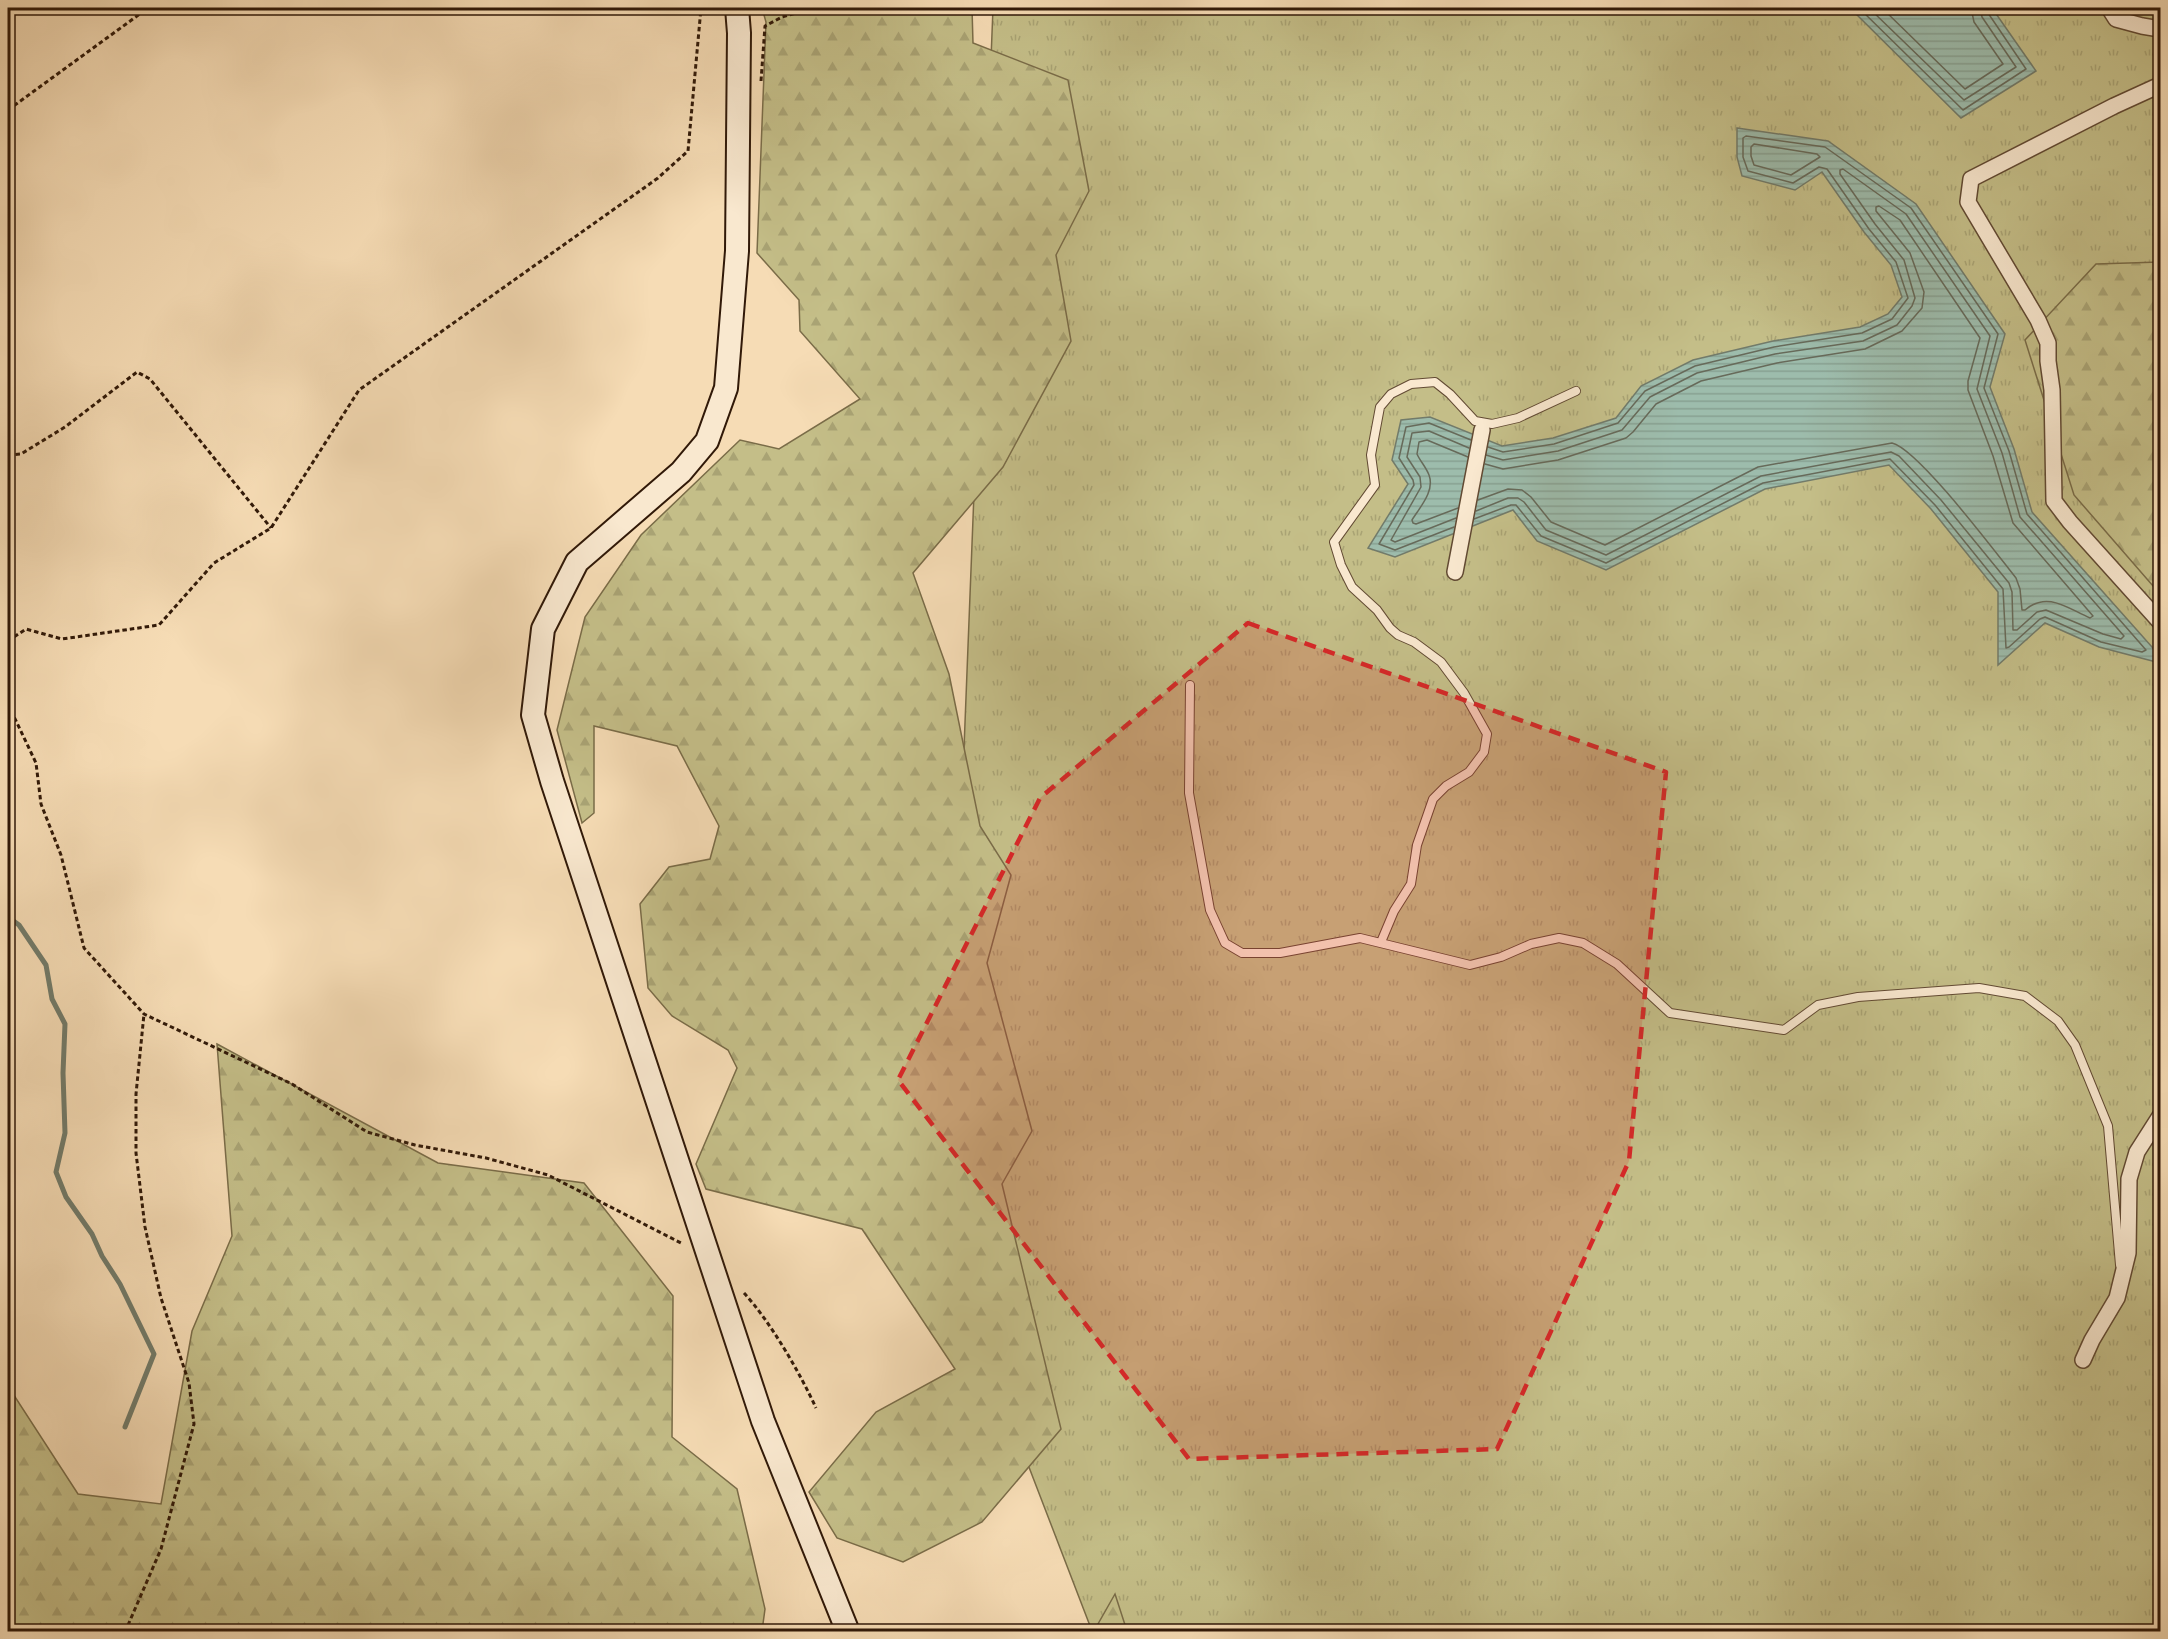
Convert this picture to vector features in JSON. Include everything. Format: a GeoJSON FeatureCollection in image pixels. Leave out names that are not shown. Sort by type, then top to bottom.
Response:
{"type":"FeatureCollection","features":[{"type":"Feature","properties":{"kind":"street"},"geometry":{"type":"LineString","coordinates":[[737,8],[739,33],[737,251],[726,388],[707,441],[688,464],[577,562],[543,629],[533,715],[555,792],[763,1421],[848,1632]]}},
{"type":"Feature","properties":{"kind":"street"},"geometry":{"type":"LineString","coordinates":[[2109,8],[2116,19],[2160,29]]}},
{"type":"Feature","properties":{"kind":"street"},"geometry":{"type":"LineString","coordinates":[[2160,85],[1971,179],[1968,202],[2038,320],[2048,343],[2052,390],[2054,501],[2070,522],[2160,621]]}},
{"type":"Feature","properties":{"kind":"street"},"geometry":{"type":"LineString","coordinates":[[1455,572],[1484,427]]}},
{"type":"Feature","properties":{"kind":"street"},"geometry":{"type":"LineString","coordinates":[[2083,1360],[2117,1298],[2128,1253],[2129,1179],[2138,1152],[2160,1116]]}},
{"type":"Feature","properties":{"kind":"lane"},"geometry":{"type":"LineString","coordinates":[[1381,942],[1394,911],[1411,885],[1417,845],[1433,799],[1446,786],[1469,772],[1484,752],[1487,734],[1464,693],[1441,662],[1390,628],[1377,610],[1352,587],[1341,566],[1334,542],[1375,485],[1371,455],[1380,407],[1391,394],[1411,384],[1435,382],[1484,427],[1518,418],[1576,391]]}},
{"type":"Feature","properties":{"kind":"lane"},"geometry":{"type":"LineString","coordinates":[[1190,686],[1190,793],[1210,910],[1225,943],[1242,953],[1280,953],[1360,938],[1470,965],[1501,957],[1531,944],[1559,938],[1583,943],[1617,964],[1670,1013],[1784,1030],[1818,1005],[1858,997],[1979,988],[2025,996],[2058,1021],[2075,1045],[2108,1126],[2122,1279]]}},
{"type":"Feature","properties":{"kind":"path"},"geometry":{"type":"LineString","coordinates":[[8,110],[148,8]]}},
{"type":"Feature","properties":{"kind":"path"},"geometry":{"type":"LineString","coordinates":[[8,640],[26,629],[62,639],[159,625],[214,563],[271,528],[358,390],[658,178],[688,151],[701,8]]}},
{"type":"Feature","properties":{"kind":"path"},"geometry":{"type":"LineString","coordinates":[[760,88],[765,26],[782,17],[813,8]]}},
{"type":"Feature","properties":{"kind":"path"},"geometry":{"type":"LineString","coordinates":[[8,455],[21,454],[64,427],[136,372],[150,379],[271,528]]}},
{"type":"Feature","properties":{"kind":"path"},"geometry":{"type":"LineString","coordinates":[[8,704],[36,763],[41,804],[61,855],[84,948],[144,1014],[292,1084],[367,1132],[415,1145],[486,1158],[548,1175],[671,1236],[689,1248]]}},
{"type":"Feature","properties":{"kind":"path"},"geometry":{"type":"LineString","coordinates":[[126,1632],[161,1549],[194,1424],[189,1383],[161,1298],[145,1227],[136,1152],[136,1094],[144,1014]]}},
{"type":"Feature","properties":{"kind":"path"},"geometry":{"type":"LineString","coordinates":[[741,1291],[756,1306],[807,1387],[816,1408]]}},
{"type":"Feature","properties":{"kind":"highlighted area"},"geometry":{"type":"Polygon","coordinates":[[[1248,623],[1666,772],[1629,1161],[1497,1449],[1189,1459],[898,1080],[1040,798],[1248,623]]]}},
{"type":"Feature","properties":{"kind":"green space"},"geometry":{"type":"Polygon","coordinates":[[[762,8],[972,8],[973,43],[1068,80],[1089,191],[1056,255],[1071,341],[1003,467],[913,573],[949,674],[980,826],[1011,875],[987,963],[1032,1131],[1002,1184],[1061,1429],[982,1522],[903,1562],[837,1538],[809,1492],[876,1412],[955,1369],[862,1229],[706,1189],[696,1164],[737,1068],[728,1050],[672,1016],[648,988],[640,904],[669,867],[710,859],[719,826],[677,746],[594,726],[594,813],[582,823],[557,730],[585,617],[641,535],[740,440],[779,449],[860,399],[800,331],[799,300],[757,253],[766,22],[762,8]]]}},
{"type":"Feature","properties":{"kind":"green space"},"geometry":{"type":"Polygon","coordinates":[[[993,8],[2160,8],[2160,1631],[1092,1631],[952,1267],[954,1004],[993,8]]]}},
{"type":"Feature","properties":{"kind":"green space"},"geometry":{"type":"Polygon","coordinates":[[[2160,262],[2160,594],[2074,495],[2025,340],[2096,264],[2160,262]]]}},
{"type":"Feature","properties":{"kind":"green space"},"geometry":{"type":"Polygon","coordinates":[[[217,1044],[438,1163],[584,1183],[673,1296],[672,1437],[737,1489],[765,1609],[762,1631],[8,1631],[8,1386],[78,1494],[161,1504],[192,1331],[232,1236],[217,1044]]]}},
{"type":"Feature","properties":{"kind":"green space"},"geometry":{"type":"Polygon","coordinates":[[[1115,1594],[1127,1631],[1094,1631],[1115,1594]]]}},
{"type":"Feature","properties":{"kind":"water"},"geometry":{"type":"Polygon","coordinates":[[[1850,8],[1992,8],[2036,71],[1961,118],[1850,8]]]}},
{"type":"Feature","properties":{"kind":"water"},"geometry":{"type":"Polygon","coordinates":[[[1737,128],[1828,141],[1916,204],[2005,334],[1990,387],[2014,449],[2032,512],[2160,656],[2160,663],[2099,647],[2045,623],[1998,665],[1998,592],[1931,509],[1889,465],[1765,489],[1606,570],[1537,541],[1513,510],[1395,557],[1368,548],[1408,484],[1392,460],[1401,420],[1430,417],[1502,446],[1553,438],[1616,418],[1641,386],[1693,360],[1773,341],[1860,327],[1888,314],[1902,297],[1891,265],[1864,232],[1822,172],[1795,190],[1742,176],[1737,157],[1737,128]]]}},
{"type":"Feature","properties":{"kind":"waterway"},"geometry":{"type":"LineString","coordinates":[[8,917],[19,925],[46,965],[52,999],[65,1024],[63,1073],[65,1133],[56,1172],[66,1197],[92,1234],[102,1256],[120,1284],[154,1354],[125,1427]]}}]}
